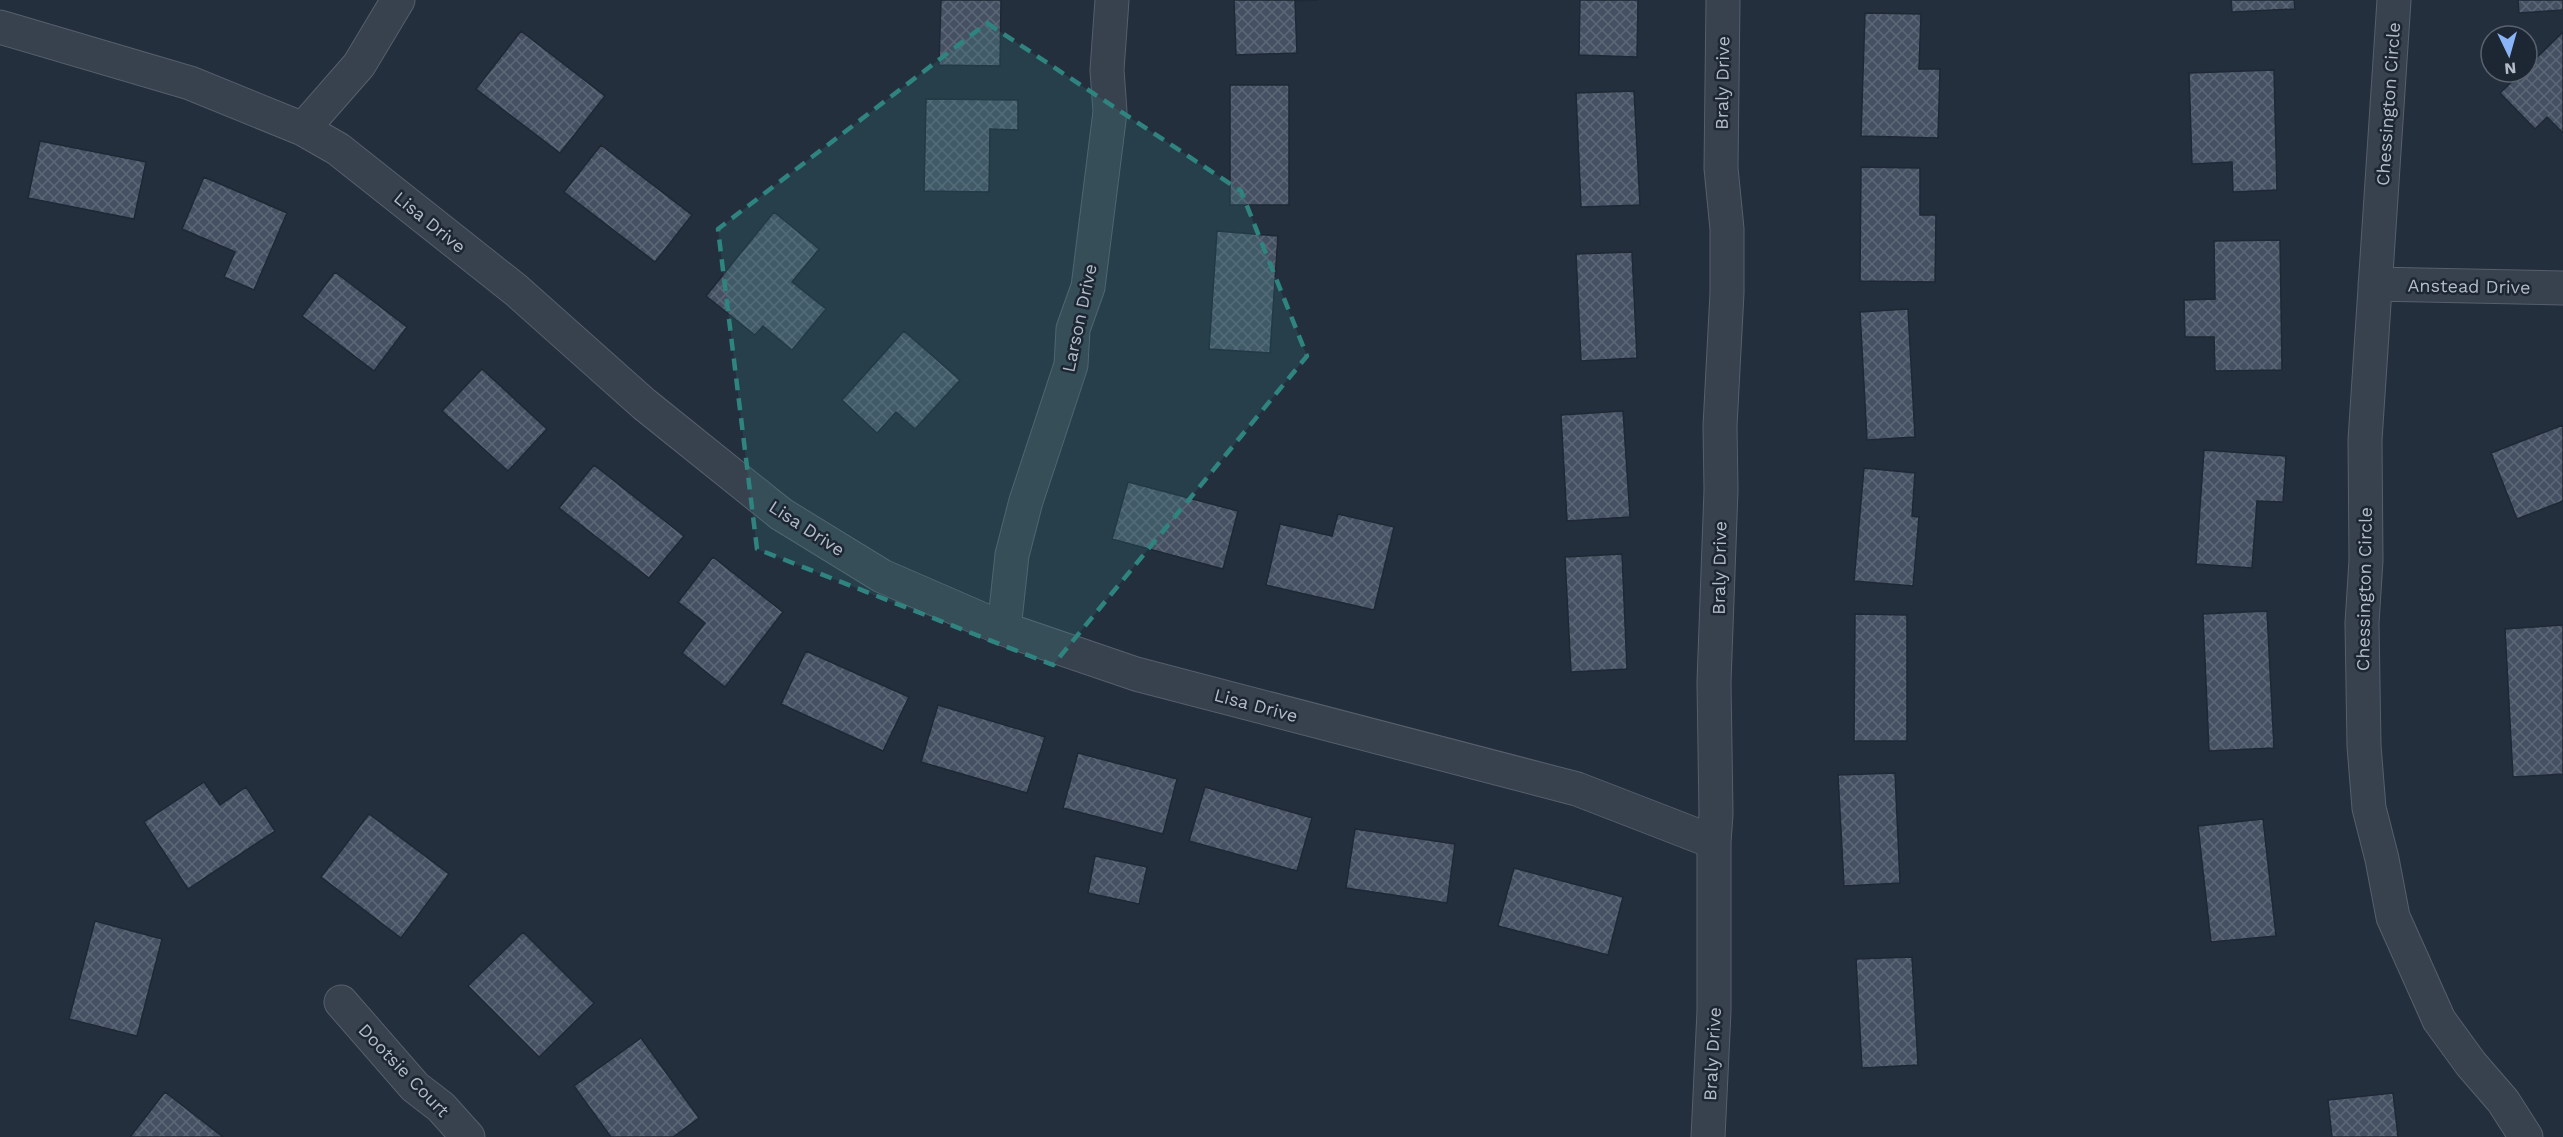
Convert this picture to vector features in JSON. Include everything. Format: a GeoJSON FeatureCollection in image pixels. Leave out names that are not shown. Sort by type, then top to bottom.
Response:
{"type":"FeatureCollection","features":[{"type":"Feature","properties":{"kind":"street"},"geometry":{"type":"LineString","coordinates":[[303,129],[359,65],[398,0]]}},
{"type":"Feature","properties":{"kind":"street","name":"Larson Drive"},"geometry":{"type":"LineString","coordinates":[[1004,629],[1012,555],[1026,501],[1071,365],[1073,329],[1088,287],[1110,112],[1107,69],[1112,0]]}},
{"type":"Feature","properties":{"kind":"street","name":"Braly Drive"},"geometry":{"type":"LineString","coordinates":[[1708,1137],[1714,1011],[1716,814],[1714,682],[1721,490],[1720,426],[1727,293],[1727,229],[1721,168],[1723,0]]}},
{"type":"Feature","properties":{"kind":"street","name":"Chessington Circle"},"geometry":{"type":"LineString","coordinates":[[2394,0],[2365,440],[2366,560],[2362,623],[2364,746],[2369,808],[2393,917],[2439,1020],[2503,1101],[2526,1137]]}},
{"type":"Feature","properties":{"kind":"street","name":"Lisa Drive"},"geometry":{"type":"LineString","coordinates":[[0,27],[190,83],[303,129],[338,148],[516,291],[644,404],[781,514],[882,576],[1004,629],[1136,674],[1576,789],[1714,842]]}},
{"type":"Feature","properties":{"kind":"street","name":"Anstead Drive"},"geometry":{"type":"LineString","coordinates":[[2375,284],[2563,288]]}},
{"type":"Feature","properties":{"kind":"street","name":"Dootsie Court"},"geometry":{"type":"LineString","coordinates":[[341,1002],[415,1087],[441,1107],[468,1137]]}},
{"type":"Feature","properties":{"kind":"highlighted area"},"geometry":{"type":"Polygon","coordinates":[[[987,23],[1241,191],[1307,356],[1053,665],[757,549],[718,229],[987,23]]]}},
{"type":"Feature","properties":{"kind":"building"},"geometry":{"type":"Polygon","coordinates":[[[941,0],[1001,0],[1000,66],[939,65],[941,0]]]}},
{"type":"Feature","properties":{"kind":"building"},"geometry":{"type":"Polygon","coordinates":[[[1234,0],[1318,0],[1295,1],[1297,53],[1236,55],[1234,0]]]}},
{"type":"Feature","properties":{"kind":"building"},"geometry":{"type":"Polygon","coordinates":[[[1580,0],[1638,0],[1637,57],[1579,55],[1580,0]]]}},
{"type":"Feature","properties":{"kind":"building"},"geometry":{"type":"Polygon","coordinates":[[[2231,0],[2294,0],[2295,9],[2232,12],[2231,0]]]}},
{"type":"Feature","properties":{"kind":"building"},"geometry":{"type":"Polygon","coordinates":[[[2518,0],[2563,0],[2563,10],[2519,13],[2518,0]]]}},
{"type":"Feature","properties":{"kind":"building"},"geometry":{"type":"Polygon","coordinates":[[[1865,13],[1921,14],[1919,69],[1940,69],[1938,138],[1861,136],[1865,13]]]}},
{"type":"Feature","properties":{"kind":"building"},"geometry":{"type":"Polygon","coordinates":[[[521,31],[605,96],[560,153],[476,89],[521,31]]]}},
{"type":"Feature","properties":{"kind":"building"},"geometry":{"type":"Polygon","coordinates":[[[2563,32],[2563,133],[2547,117],[2535,129],[2500,93],[2509,84],[2539,84],[2539,55],[2563,32]]]}},
{"type":"Feature","properties":{"kind":"building"},"geometry":{"type":"Polygon","coordinates":[[[2274,70],[2277,190],[2233,192],[2232,162],[2192,164],[2189,73],[2274,70]]]}},
{"type":"Feature","properties":{"kind":"building"},"geometry":{"type":"Polygon","coordinates":[[[1230,85],[1289,85],[1289,205],[1230,205],[1230,85]]]}},
{"type":"Feature","properties":{"kind":"building"},"geometry":{"type":"Polygon","coordinates":[[[1634,91],[1640,205],[1581,207],[1576,93],[1634,91]]]}},
{"type":"Feature","properties":{"kind":"building"},"geometry":{"type":"Polygon","coordinates":[[[926,99],[1018,100],[1018,130],[990,129],[989,192],[924,191],[926,99]]]}},
{"type":"Feature","properties":{"kind":"building"},"geometry":{"type":"Polygon","coordinates":[[[40,141],[146,162],[134,219],[28,198],[40,141]]]}},
{"type":"Feature","properties":{"kind":"building"},"geometry":{"type":"Polygon","coordinates":[[[601,145],[692,215],[655,262],[564,192],[601,145]]]}},
{"type":"Feature","properties":{"kind":"building"},"geometry":{"type":"Polygon","coordinates":[[[1861,167],[1920,168],[1920,215],[1936,215],[1935,282],[1860,281],[1861,167]]]}},
{"type":"Feature","properties":{"kind":"building"},"geometry":{"type":"Polygon","coordinates":[[[204,177],[287,213],[254,290],[224,277],[235,252],[182,229],[204,177]]]}},
{"type":"Feature","properties":{"kind":"building"},"geometry":{"type":"Polygon","coordinates":[[[774,212],[819,249],[792,282],[826,309],[792,350],[763,326],[755,335],[706,296],[774,212]]]}},
{"type":"Feature","properties":{"kind":"building"},"geometry":{"type":"Polygon","coordinates":[[[1217,231],[1278,236],[1270,353],[1209,349],[1217,231]]]}},
{"type":"Feature","properties":{"kind":"building"},"geometry":{"type":"Polygon","coordinates":[[[2280,240],[2282,370],[2215,371],[2214,337],[2185,337],[2184,300],[2215,299],[2214,241],[2280,240]]]}},
{"type":"Feature","properties":{"kind":"building"},"geometry":{"type":"Polygon","coordinates":[[[1632,252],[1637,358],[1581,361],[1576,254],[1632,252]]]}},
{"type":"Feature","properties":{"kind":"building"},"geometry":{"type":"Polygon","coordinates":[[[335,272],[407,327],[374,371],[302,316],[335,272]]]}},
{"type":"Feature","properties":{"kind":"building"},"geometry":{"type":"Polygon","coordinates":[[[1908,309],[1915,437],[1867,440],[1860,312],[1908,309]]]}},
{"type":"Feature","properties":{"kind":"building"},"geometry":{"type":"Polygon","coordinates":[[[904,331],[960,380],[915,429],[896,412],[877,433],[842,400],[904,331]]]}},
{"type":"Feature","properties":{"kind":"building"},"geometry":{"type":"Polygon","coordinates":[[[482,369],[547,429],[508,471],[442,411],[482,369]]]}},
{"type":"Feature","properties":{"kind":"building"},"geometry":{"type":"Polygon","coordinates":[[[1623,411],[1630,517],[1567,521],[1561,415],[1623,411]]]}},
{"type":"Feature","properties":{"kind":"building"},"geometry":{"type":"Polygon","coordinates":[[[2563,425],[2563,501],[2517,519],[2491,453],[2563,425]]]}},
{"type":"Feature","properties":{"kind":"building"},"geometry":{"type":"Polygon","coordinates":[[[2204,450],[2286,456],[2283,502],[2257,501],[2252,568],[2196,564],[2204,450]]]}},
{"type":"Feature","properties":{"kind":"building"},"geometry":{"type":"Polygon","coordinates":[[[594,465],[684,536],[649,578],[559,508],[594,465]]]}},
{"type":"Feature","properties":{"kind":"building"},"geometry":{"type":"Polygon","coordinates":[[[1864,468],[1915,473],[1912,516],[1919,517],[1913,586],[1854,581],[1864,468]]]}},
{"type":"Feature","properties":{"kind":"building"},"geometry":{"type":"Polygon","coordinates":[[[1128,482],[1238,511],[1223,569],[1112,539],[1128,482]]]}},
{"type":"Feature","properties":{"kind":"building"},"geometry":{"type":"Polygon","coordinates":[[[1338,514],[1394,527],[1374,610],[1266,585],[1280,524],[1332,536],[1338,514]]]}},
{"type":"Feature","properties":{"kind":"building"},"geometry":{"type":"Polygon","coordinates":[[[1622,554],[1627,669],[1571,672],[1565,557],[1622,554]]]}},
{"type":"Feature","properties":{"kind":"building"},"geometry":{"type":"Polygon","coordinates":[[[713,557],[783,612],[725,687],[682,653],[705,623],[678,602],[713,557]]]}},
{"type":"Feature","properties":{"kind":"building"},"geometry":{"type":"Polygon","coordinates":[[[2267,611],[2274,748],[2209,751],[2203,614],[2267,611]]]}},
{"type":"Feature","properties":{"kind":"building"},"geometry":{"type":"Polygon","coordinates":[[[1855,614],[1907,615],[1907,741],[1854,741],[1855,614]]]}},
{"type":"Feature","properties":{"kind":"building"},"geometry":{"type":"Polygon","coordinates":[[[2563,625],[2563,774],[2513,777],[2505,629],[2563,625]]]}},
{"type":"Feature","properties":{"kind":"building"},"geometry":{"type":"Polygon","coordinates":[[[806,651],[909,697],[883,751],[781,704],[806,651]]]}},
{"type":"Feature","properties":{"kind":"building"},"geometry":{"type":"Polygon","coordinates":[[[938,705],[1045,737],[1027,793],[921,762],[938,705]]]}},
{"type":"Feature","properties":{"kind":"building"},"geometry":{"type":"Polygon","coordinates":[[[1078,753],[1177,779],[1163,834],[1063,808],[1078,753]]]}},
{"type":"Feature","properties":{"kind":"building"},"geometry":{"type":"Polygon","coordinates":[[[1895,773],[1900,883],[1844,886],[1838,775],[1895,773]]]}},
{"type":"Feature","properties":{"kind":"building"},"geometry":{"type":"Polygon","coordinates":[[[204,782],[220,805],[246,787],[275,831],[188,889],[144,822],[204,782]]]}},
{"type":"Feature","properties":{"kind":"building"},"geometry":{"type":"Polygon","coordinates":[[[1205,787],[1312,818],[1297,871],[1189,841],[1205,787]]]}},
{"type":"Feature","properties":{"kind":"building"},"geometry":{"type":"Polygon","coordinates":[[[369,814],[449,874],[401,938],[321,877],[369,814]]]}},
{"type":"Feature","properties":{"kind":"building"},"geometry":{"type":"Polygon","coordinates":[[[2263,819],[2276,936],[2211,942],[2198,826],[2263,819]]]}},
{"type":"Feature","properties":{"kind":"building"},"geometry":{"type":"Polygon","coordinates":[[[1355,829],[1455,844],[1447,903],[1346,888],[1355,829]]]}},
{"type":"Feature","properties":{"kind":"building"},"geometry":{"type":"Polygon","coordinates":[[[1095,856],[1147,867],[1139,904],[1088,893],[1095,856]]]}},
{"type":"Feature","properties":{"kind":"building"},"geometry":{"type":"Polygon","coordinates":[[[1514,868],[1623,897],[1608,955],[1498,926],[1514,868]]]}},
{"type":"Feature","properties":{"kind":"building"},"geometry":{"type":"Polygon","coordinates":[[[95,921],[162,939],[137,1036],[69,1019],[95,921]]]}},
{"type":"Feature","properties":{"kind":"building"},"geometry":{"type":"Polygon","coordinates":[[[523,932],[594,1003],[539,1057],[468,986],[523,932]]]}},
{"type":"Feature","properties":{"kind":"building"},"geometry":{"type":"Polygon","coordinates":[[[1912,957],[1918,1065],[1862,1068],[1856,959],[1912,957]]]}},
{"type":"Feature","properties":{"kind":"building"},"geometry":{"type":"Polygon","coordinates":[[[641,1038],[699,1118],[673,1137],[611,1137],[574,1086],[641,1038]]]}},
{"type":"Feature","properties":{"kind":"building"},"geometry":{"type":"Polygon","coordinates":[[[165,1092],[223,1137],[130,1137],[165,1092]]]}},
{"type":"Feature","properties":{"kind":"building"},"geometry":{"type":"Polygon","coordinates":[[[2393,1093],[2398,1137],[2332,1137],[2328,1100],[2393,1093]]]}}]}
